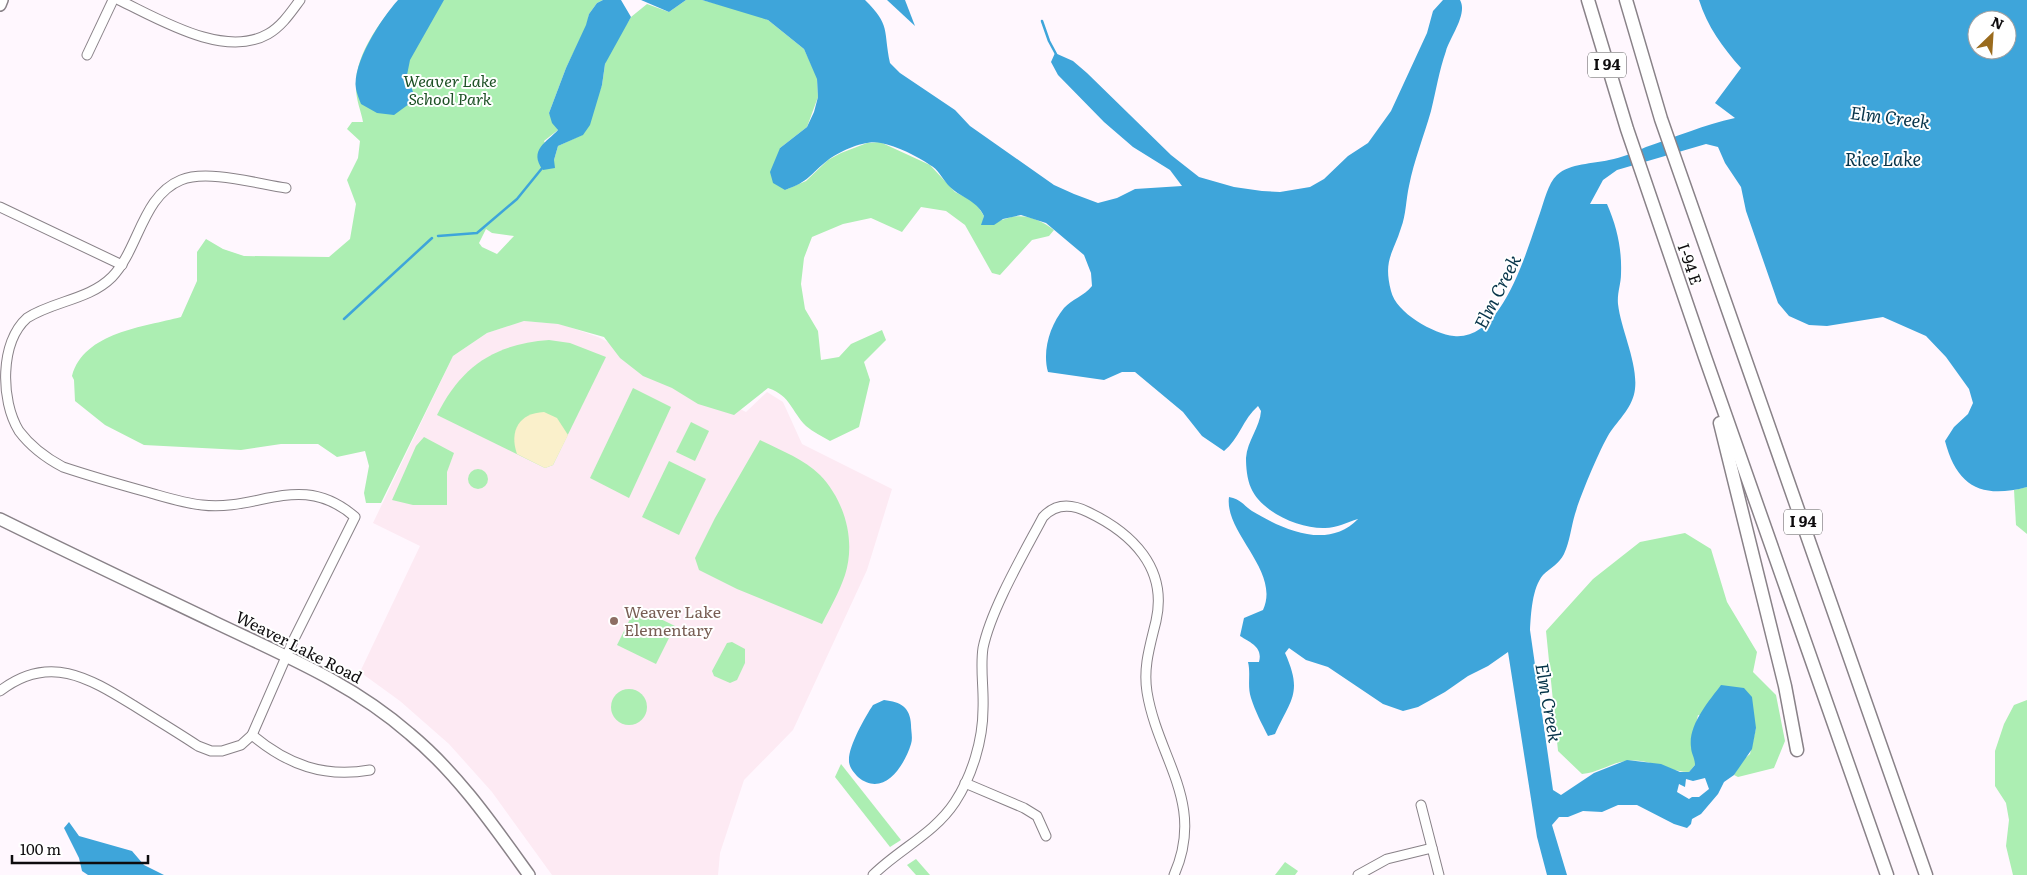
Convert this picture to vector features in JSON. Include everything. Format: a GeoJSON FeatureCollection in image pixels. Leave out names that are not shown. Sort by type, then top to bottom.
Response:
{"type":"FeatureCollection","features":[{"type":"Feature","properties":{"kind":"highway","name":"I-94 E"},"geometry":{"type":"LineString","coordinates":[[1588,0],[1627,129],[1705,357]]}},
{"type":"Feature","properties":{"kind":"highway","name":"I 94"},"geometry":{"type":"LineString","coordinates":[[1626,0],[1650,87],[1926,875]]}},
{"type":"Feature","properties":{"kind":"highway","name":"I 94"},"geometry":{"type":"LineString","coordinates":[[1705,357],[1887,875]]}},
{"type":"Feature","properties":{"kind":"highway"},"geometry":{"type":"LineString","coordinates":[[1705,357],[1784,686],[1797,750]]}},
{"type":"Feature","properties":{"kind":"main road"},"geometry":{"type":"LineString","coordinates":[[0,5],[2,0]]}},
{"type":"Feature","properties":{"kind":"main road","name":"Weaver Lake Road"},"geometry":{"type":"LineString","coordinates":[[0,519],[287,655],[327,675],[373,704],[424,746],[474,800],[529,875]]}},
{"type":"Feature","properties":{"kind":"street"},"geometry":{"type":"LineString","coordinates":[[87,55],[113,0]]}},
{"type":"Feature","properties":{"kind":"street"},"geometry":{"type":"LineString","coordinates":[[119,0],[183,31],[214,39],[243,42],[269,34],[280,25],[300,0]]}},
{"type":"Feature","properties":{"kind":"street"},"geometry":{"type":"LineString","coordinates":[[0,691],[20,679],[36,674],[70,673],[88,678],[198,746],[211,751],[232,749],[252,736],[287,655],[354,517],[336,504],[319,497],[298,494],[278,495],[240,505],[202,505],[62,467],[45,457],[18,430],[4,395],[0,368],[6,347],[18,326],[28,318],[102,285],[122,265],[159,196],[169,186],[190,177],[208,176],[286,188]]}},
{"type":"Feature","properties":{"kind":"street"},"geometry":{"type":"LineString","coordinates":[[0,207],[122,265]]}},
{"type":"Feature","properties":{"kind":"street"},"geometry":{"type":"LineString","coordinates":[[873,875],[940,821],[955,802],[965,783],[978,747],[982,723],[982,659],[990,626],[1043,517],[1058,507],[1068,506],[1083,509],[1120,530],[1140,550],[1154,576],[1158,595],[1157,612],[1147,657],[1146,681],[1151,714],[1183,803],[1185,834],[1174,875]]}},
{"type":"Feature","properties":{"kind":"street"},"geometry":{"type":"LineString","coordinates":[[252,736],[286,760],[307,768],[336,773],[370,770]]}},
{"type":"Feature","properties":{"kind":"street"},"geometry":{"type":"LineString","coordinates":[[965,783],[1024,808],[1037,816],[1046,836]]}},
{"type":"Feature","properties":{"kind":"street"},"geometry":{"type":"LineString","coordinates":[[1421,805],[1440,875]]}},
{"type":"Feature","properties":{"kind":"street"},"geometry":{"type":"LineString","coordinates":[[1358,875],[1387,859],[1432,848]]}},
{"type":"Feature","properties":{"kind":"shaded area","name":"Weaver Lake Elementary"},"geometry":{"type":"Polygon","coordinates":[[[524,321],[561,324],[598,337],[746,412],[767,392],[783,402],[802,444],[892,489],[867,570],[793,730],[744,780],[720,853],[718,875],[552,875],[492,792],[449,744],[400,701],[360,672],[420,546],[373,523],[453,356],[487,333],[524,321]]]}},
{"type":"Feature","properties":{"kind":"green space","name":"Weaver Lake School Park"},"geometry":{"type":"Polygon","coordinates":[[[399,0],[603,0],[597,3],[589,14],[587,25],[566,68],[549,113],[558,130],[544,141],[554,160],[558,146],[582,135],[602,85],[605,64],[611,49],[631,17],[647,4],[669,12],[686,0],[702,0],[751,13],[768,20],[804,49],[817,77],[818,97],[807,127],[780,148],[785,190],[806,181],[828,160],[841,153],[867,143],[880,142],[930,165],[955,192],[975,202],[984,216],[982,225],[1018,216],[1037,220],[1054,230],[1049,236],[1032,240],[1000,275],[992,273],[965,225],[946,211],[921,207],[902,232],[871,218],[843,224],[812,237],[804,258],[801,284],[805,309],[818,331],[821,360],[839,357],[851,344],[882,330],[886,340],[864,362],[870,380],[859,427],[830,441],[806,426],[782,395],[776,391],[768,388],[734,415],[698,404],[672,388],[643,376],[620,358],[604,337],[558,324],[524,321],[487,333],[453,356],[381,503],[366,503],[364,493],[369,466],[365,451],[337,457],[318,444],[281,444],[241,450],[144,445],[105,425],[75,401],[74,380],[72,376],[79,361],[89,350],[117,334],[133,328],[181,317],[197,281],[197,252],[206,239],[223,249],[244,256],[329,257],[350,239],[356,204],[347,180],[358,158],[360,141],[347,129],[352,122],[363,122],[357,97],[356,76],[363,52],[376,29],[399,0]],[[486,229],[479,243],[482,247],[497,254],[514,236],[492,233],[486,229]]]}},
{"type":"Feature","properties":{"kind":"green space"},"geometry":{"type":"Polygon","coordinates":[[[549,340],[570,343],[606,357],[553,465],[545,468],[437,415],[457,383],[482,361],[512,347],[530,342],[549,340]]]}},
{"type":"Feature","properties":{"kind":"green space"},"geometry":{"type":"Polygon","coordinates":[[[633,388],[671,407],[629,498],[590,478],[633,388]]]}},
{"type":"Feature","properties":{"kind":"green space"},"geometry":{"type":"Polygon","coordinates":[[[691,422],[709,431],[695,461],[676,452],[691,422]]]}},
{"type":"Feature","properties":{"kind":"green space"},"geometry":{"type":"Polygon","coordinates":[[[424,437],[454,453],[447,472],[447,505],[413,505],[392,500],[416,446],[424,437]]]}},
{"type":"Feature","properties":{"kind":"green space"},"geometry":{"type":"Polygon","coordinates":[[[760,440],[792,455],[814,469],[829,485],[842,509],[849,535],[848,562],[840,588],[822,624],[737,589],[699,570],[695,558],[715,518],[760,440]]]}},
{"type":"Feature","properties":{"kind":"green space"},"geometry":{"type":"Polygon","coordinates":[[[669,461],[706,479],[679,535],[642,517],[669,461]]]}},
{"type":"Feature","properties":{"kind":"green space"},"geometry":{"type":"Polygon","coordinates":[[[478,469],[485,472],[488,479],[485,486],[478,489],[471,486],[468,479],[471,472],[478,469]]]}},
{"type":"Feature","properties":{"kind":"green space"},"geometry":{"type":"Polygon","coordinates":[[[2027,487],[2027,534],[2016,525],[2014,490],[2027,487]]]}},
{"type":"Feature","properties":{"kind":"green space"},"geometry":{"type":"Polygon","coordinates":[[[1685,533],[1711,549],[1727,602],[1757,652],[1753,672],[1776,695],[1785,741],[1774,768],[1738,777],[1734,775],[1743,760],[1750,754],[1756,728],[1698,715],[1691,747],[1695,755],[1695,765],[1689,772],[1674,770],[1643,761],[1635,761],[1616,763],[1594,772],[1582,774],[1558,751],[1546,631],[1593,579],[1640,542],[1685,533]]]}},
{"type":"Feature","properties":{"kind":"green space"},"geometry":{"type":"Polygon","coordinates":[[[636,607],[675,626],[656,664],[617,645],[636,607]]]}},
{"type":"Feature","properties":{"kind":"green space"},"geometry":{"type":"Polygon","coordinates":[[[732,642],[745,649],[745,663],[737,680],[730,683],[714,676],[712,671],[727,643],[732,642]]]}},
{"type":"Feature","properties":{"kind":"green space"},"geometry":{"type":"Polygon","coordinates":[[[629,689],[636,690],[642,694],[646,700],[646,714],[642,720],[636,724],[629,725],[622,724],[616,720],[612,714],[611,707],[612,700],[616,694],[622,690],[629,689]]]}},
{"type":"Feature","properties":{"kind":"green space"},"geometry":{"type":"Polygon","coordinates":[[[2027,700],[2027,875],[2013,875],[2006,846],[2009,820],[2006,803],[1995,786],[1995,751],[2004,724],[2014,705],[2027,700]]]}},
{"type":"Feature","properties":{"kind":"green space"},"geometry":{"type":"Polygon","coordinates":[[[841,764],[901,840],[890,847],[835,777],[841,764]]]}},
{"type":"Feature","properties":{"kind":"green space"},"geometry":{"type":"Polygon","coordinates":[[[916,859],[930,875],[916,875],[907,865],[916,859]]]}},
{"type":"Feature","properties":{"kind":"green space"},"geometry":{"type":"Polygon","coordinates":[[[1285,862],[1298,871],[1295,875],[1275,875],[1285,862]]]}},
{"type":"Feature","properties":{"kind":"sand"},"geometry":{"type":"Polygon","coordinates":[[[544,412],[557,418],[568,435],[553,465],[545,468],[517,454],[514,438],[515,431],[522,420],[535,413],[544,412]]]}},
{"type":"Feature","properties":{"kind":"water"},"geometry":{"type":"Polygon","coordinates":[[[398,0],[444,0],[410,60],[407,75],[413,92],[409,104],[394,115],[377,113],[361,104],[356,89],[356,78],[358,67],[369,42],[398,0]]]}},
{"type":"Feature","properties":{"kind":"water"},"geometry":{"type":"Polygon","coordinates":[[[603,0],[621,0],[631,17],[605,64],[602,85],[590,125],[583,135],[558,146],[554,160],[555,168],[543,170],[537,157],[538,152],[544,143],[558,130],[552,123],[549,113],[589,14],[597,3],[603,0]]]}},
{"type":"Feature","properties":{"kind":"water"},"geometry":{"type":"Polygon","coordinates":[[[641,0],[686,0],[669,12],[641,0]]]}},
{"type":"Feature","properties":{"kind":"water","name":"Rice Lake"},"geometry":{"type":"Polygon","coordinates":[[[702,0],[865,0],[879,16],[885,28],[890,63],[900,73],[955,110],[970,126],[1054,185],[1098,203],[1117,198],[1135,189],[1182,186],[1170,170],[1133,147],[1104,122],[1058,75],[1051,62],[1055,53],[1073,61],[1087,73],[1171,155],[1199,177],[1234,187],[1280,192],[1310,187],[1324,179],[1348,156],[1368,143],[1391,111],[1427,33],[1433,11],[1443,0],[1460,0],[1462,12],[1441,66],[1431,111],[1411,176],[1403,223],[1390,258],[1388,272],[1391,291],[1400,307],[1427,327],[1454,336],[1471,334],[1486,324],[1499,309],[1520,269],[1551,183],[1562,171],[1575,166],[1619,158],[1690,131],[1735,118],[1715,103],[1741,68],[1716,36],[1706,19],[1699,0],[2027,0],[2027,487],[1997,491],[1984,490],[1964,479],[1957,469],[1950,457],[1945,441],[1954,427],[1968,414],[1973,403],[1969,389],[1946,357],[1926,336],[1883,317],[1827,326],[1809,325],[1789,316],[1778,303],[1746,211],[1741,187],[1725,163],[1718,147],[1706,144],[1617,170],[1603,180],[1590,204],[1607,204],[1614,221],[1620,247],[1621,265],[1618,304],[1634,368],[1635,389],[1632,402],[1609,434],[1590,473],[1581,495],[1564,554],[1560,561],[1539,580],[1533,601],[1530,630],[1553,790],[1561,795],[1594,773],[1627,760],[1661,764],[1680,772],[1689,772],[1695,765],[1691,747],[1693,730],[1700,714],[1721,685],[1744,688],[1752,697],[1756,728],[1752,749],[1734,775],[1724,782],[1718,794],[1701,814],[1692,819],[1691,824],[1687,828],[1674,824],[1637,805],[1618,805],[1602,812],[1583,811],[1568,817],[1559,817],[1552,825],[1567,875],[1547,875],[1537,837],[1508,652],[1445,692],[1418,707],[1403,711],[1383,704],[1328,667],[1306,660],[1289,648],[1285,653],[1293,678],[1293,695],[1275,734],[1268,736],[1254,708],[1249,689],[1248,662],[1259,662],[1258,649],[1240,636],[1244,618],[1263,610],[1267,595],[1265,581],[1235,524],[1230,511],[1229,497],[1278,525],[1306,534],[1333,534],[1346,528],[1358,519],[1329,528],[1315,528],[1293,522],[1263,505],[1251,488],[1246,458],[1260,417],[1261,411],[1258,406],[1248,417],[1234,441],[1224,451],[1202,436],[1183,412],[1135,372],[1122,372],[1104,380],[1048,372],[1046,356],[1048,338],[1055,322],[1067,305],[1092,286],[1091,273],[1084,255],[1046,223],[1021,215],[1003,219],[994,225],[981,225],[984,216],[981,210],[948,185],[933,167],[894,146],[875,142],[861,144],[839,153],[828,160],[805,181],[793,187],[785,190],[773,183],[770,172],[780,148],[807,127],[818,97],[817,79],[804,49],[768,20],[702,0]],[[1705,778],[1693,781],[1686,779],[1685,787],[1679,784],[1677,792],[1689,799],[1699,797],[1709,789],[1705,778]]]}},
{"type":"Feature","properties":{"kind":"water"},"geometry":{"type":"Polygon","coordinates":[[[887,0],[905,0],[915,26],[887,0]]]}},
{"type":"Feature","properties":{"kind":"water"},"geometry":{"type":"Polygon","coordinates":[[[884,700],[904,706],[909,714],[911,744],[903,762],[891,777],[884,782],[876,784],[867,783],[852,770],[849,755],[858,732],[873,705],[884,700]]]}},
{"type":"Feature","properties":{"kind":"water"},"geometry":{"type":"Polygon","coordinates":[[[69,822],[79,836],[132,851],[144,865],[164,875],[88,875],[82,871],[79,858],[64,828],[69,822]]]}},
{"type":"Feature","properties":{"kind":"waterway"},"geometry":{"type":"LineString","coordinates":[[1042,21],[1056,54]]}},
{"type":"Feature","properties":{"kind":"waterway"},"geometry":{"type":"LineString","coordinates":[[438,236],[477,233],[517,199],[543,167]]}},
{"type":"Feature","properties":{"kind":"waterway"},"geometry":{"type":"LineString","coordinates":[[344,319],[432,238]]}},
{"type":"Feature","properties":{"kind":"place","name":"Weaver Lake Elementary"},"geometry":{"type":"Point","coordinates":[614,621]}},
{"type":"Feature","properties":{"kind":"water label","name":"Elm Creek"},"geometry":{"type":"Point","coordinates":[1890,118]}},
{"type":"Feature","properties":{"kind":"water label","name":"Elm Creek"},"geometry":{"type":"Point","coordinates":[1498,292]}},
{"type":"Feature","properties":{"kind":"water label","name":"Elm Creek"},"geometry":{"type":"Point","coordinates":[1548,703]}}]}
